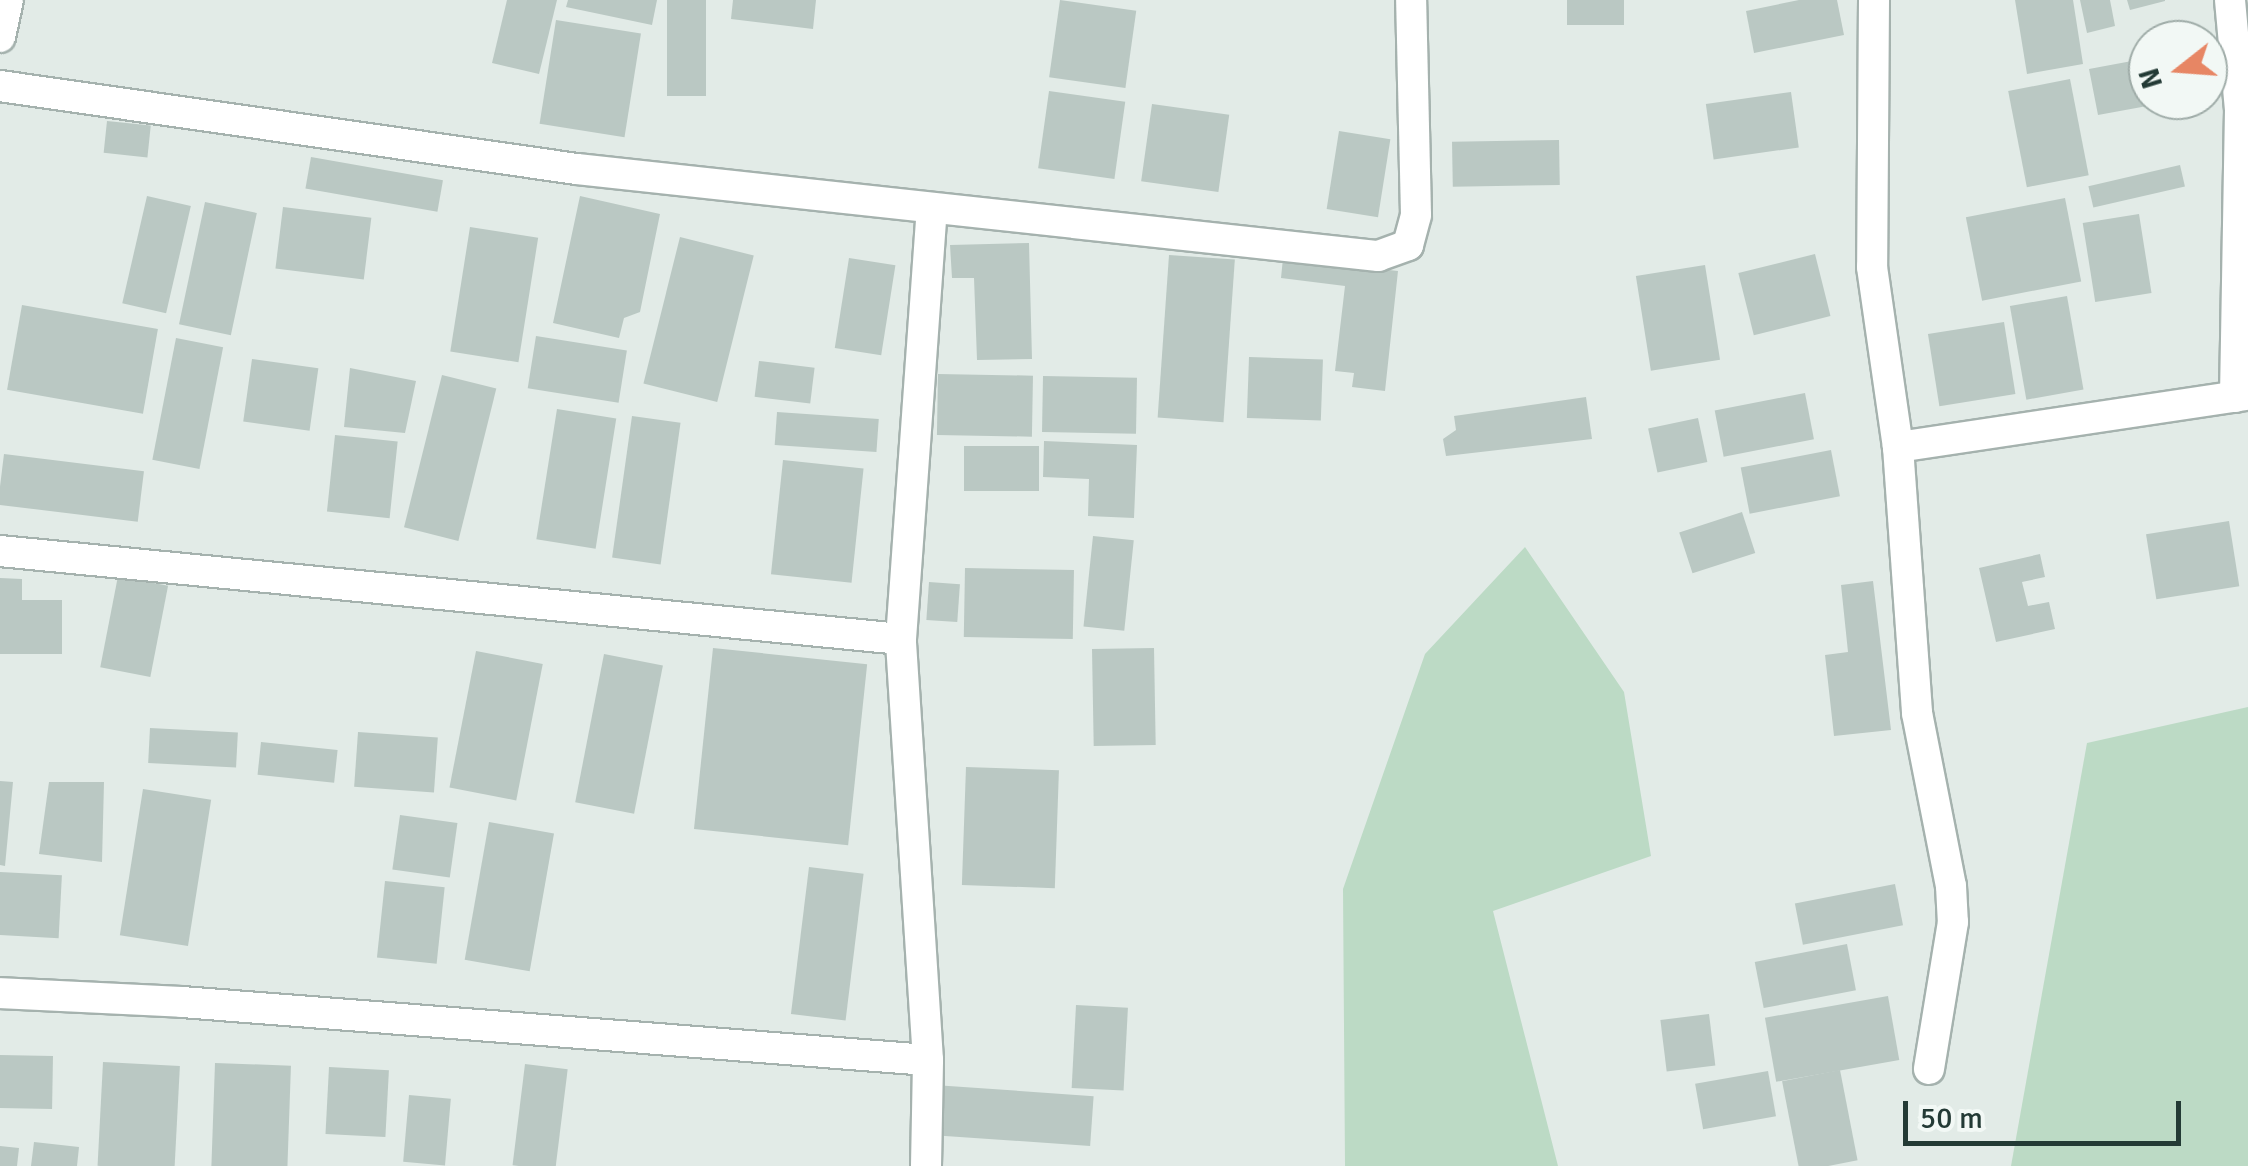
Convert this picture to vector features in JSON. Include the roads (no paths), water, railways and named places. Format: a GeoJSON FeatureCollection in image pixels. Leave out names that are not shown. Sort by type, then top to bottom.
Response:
{"type":"FeatureCollection","features":[{"type":"Feature","properties":{"kind":"street"},"geometry":{"type":"LineString","coordinates":[[0,37],[8,0]]}},
{"type":"Feature","properties":{"kind":"street"},"geometry":{"type":"LineString","coordinates":[[0,86],[577,169],[1378,256],[1408,245],[1416,214],[1410,0]]}},
{"type":"Feature","properties":{"kind":"street"},"geometry":{"type":"LineString","coordinates":[[1874,0],[1872,267],[1898,447],[1917,712],[1951,886],[1953,922],[1929,1069]]}},
{"type":"Feature","properties":{"kind":"street"},"geometry":{"type":"LineString","coordinates":[[1898,447],[2242,396],[2240,110],[2230,0]]}},
{"type":"Feature","properties":{"kind":"street"},"geometry":{"type":"LineString","coordinates":[[926,1166],[928,1060],[901,639],[932,210]]}},
{"type":"Feature","properties":{"kind":"street"},"geometry":{"type":"LineString","coordinates":[[0,550],[901,639]]}},
{"type":"Feature","properties":{"kind":"street"},"geometry":{"type":"LineString","coordinates":[[0,993],[182,1002],[928,1060]]}}]}
